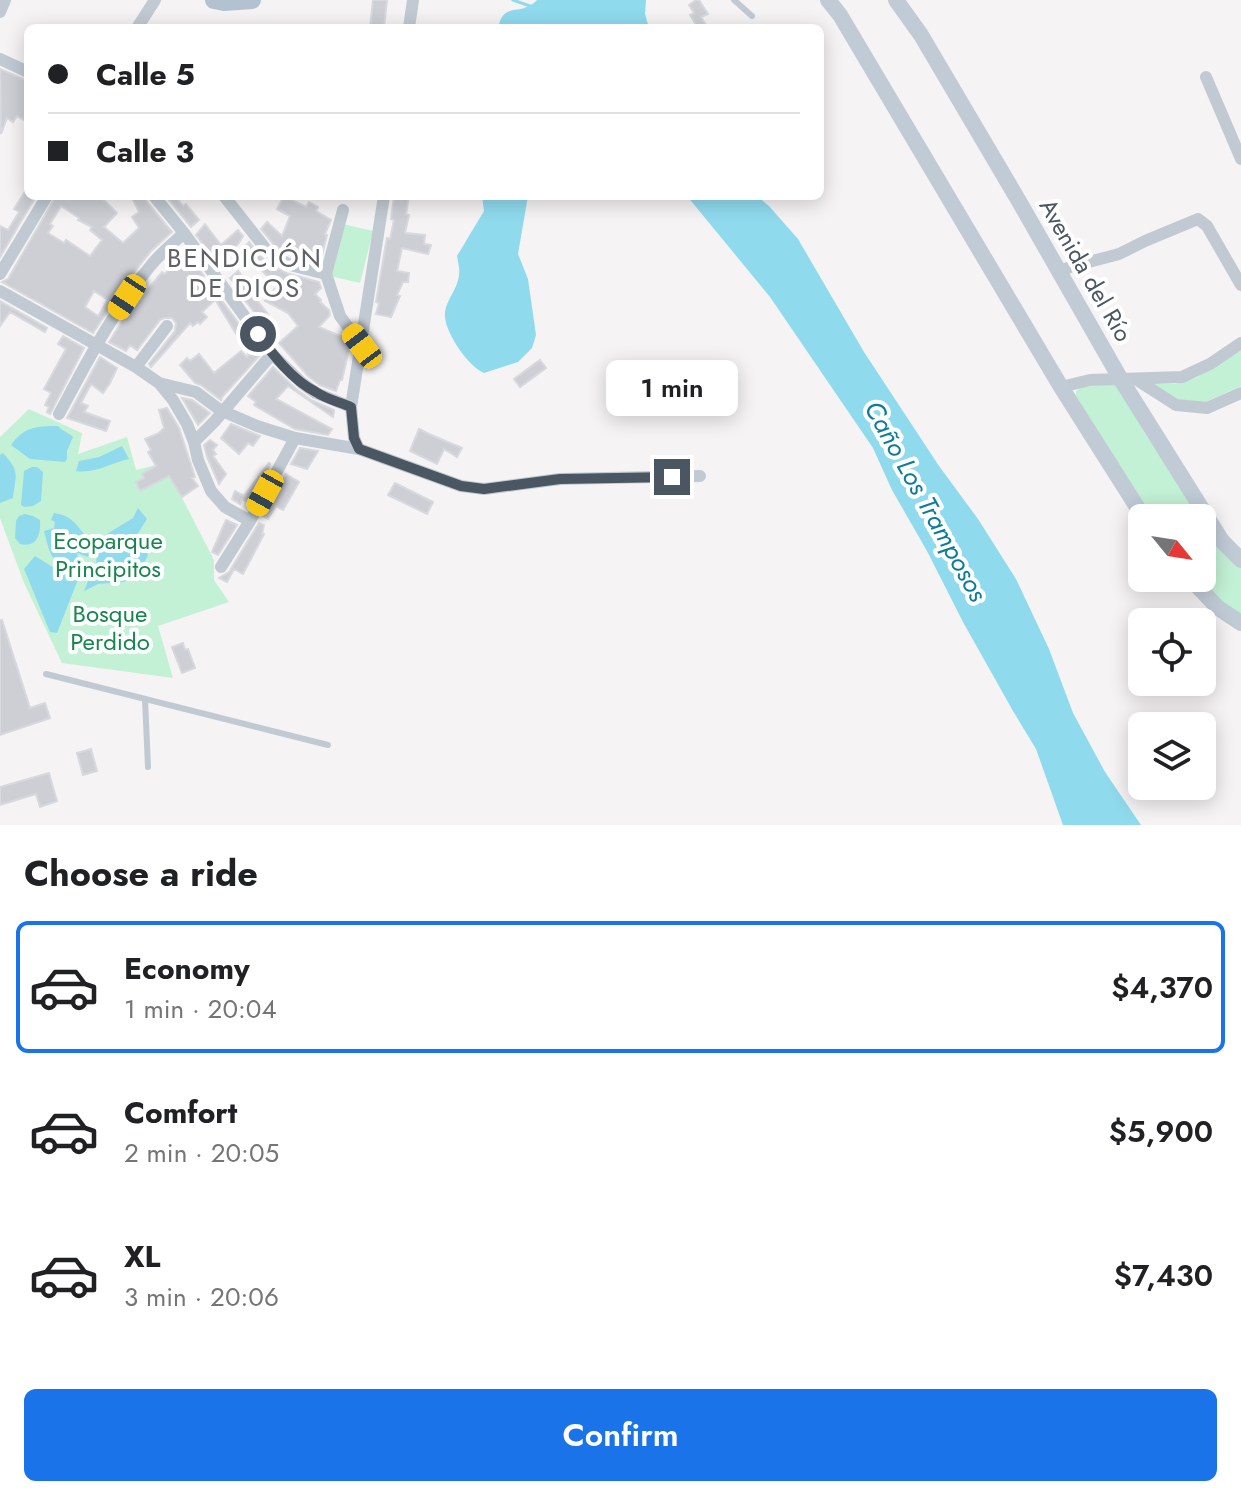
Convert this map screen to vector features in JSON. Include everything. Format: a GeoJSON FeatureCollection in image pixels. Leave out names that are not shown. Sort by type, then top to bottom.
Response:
{"type":"FeatureCollection","features":[{"type":"Feature","properties":{"kind":"main road"},"geometry":{"type":"LineString","coordinates":[[214,0],[252,0]]}},
{"type":"Feature","properties":{"kind":"main road"},"geometry":{"type":"LineString","coordinates":[[828,0],[848,28],[1061,387],[1135,504]]}},
{"type":"Feature","properties":{"kind":"main road","name":"Avenida del Río"},"geometry":{"type":"LineString","coordinates":[[896,0],[921,35],[1059,272],[1127,378],[1222,541],[1241,560]]}},
{"type":"Feature","properties":{"kind":"main road"},"geometry":{"type":"LineString","coordinates":[[1203,592],[1217,607],[1241,623]]}},
{"type":"Feature","properties":{"kind":"street"},"geometry":{"type":"LineString","coordinates":[[0,12],[5,0]]}},
{"type":"Feature","properties":{"kind":"street"},"geometry":{"type":"LineString","coordinates":[[140,24],[155,0]]}},
{"type":"Feature","properties":{"kind":"street"},"geometry":{"type":"LineString","coordinates":[[410,24],[413,0]]}},
{"type":"Feature","properties":{"kind":"street"},"geometry":{"type":"LineString","coordinates":[[0,59],[24,70]]}},
{"type":"Feature","properties":{"kind":"street"},"geometry":{"type":"LineString","coordinates":[[1206,77],[1241,159]]}},
{"type":"Feature","properties":{"kind":"street"},"geometry":{"type":"LineString","coordinates":[[0,274],[45,200]]}},
{"type":"Feature","properties":{"kind":"street"},"geometry":{"type":"LineString","coordinates":[[157,200],[272,354],[316,393],[351,407]]}},
{"type":"Feature","properties":{"kind":"street"},"geometry":{"type":"LineString","coordinates":[[227,200],[269,253],[290,265],[326,274]]}},
{"type":"Feature","properties":{"kind":"street"},"geometry":{"type":"LineString","coordinates":[[359,449],[354,438],[351,407],[383,200]]}},
{"type":"Feature","properties":{"kind":"street"},"geometry":{"type":"LineString","coordinates":[[343,210],[326,274],[340,316],[362,346]]}},
{"type":"Feature","properties":{"kind":"street"},"geometry":{"type":"LineString","coordinates":[[1059,272],[1119,254],[1198,219],[1207,226],[1241,285]]}},
{"type":"Feature","properties":{"kind":"street"},"geometry":{"type":"LineString","coordinates":[[59,414],[96,345],[127,297],[153,262],[184,233]]}},
{"type":"Feature","properties":{"kind":"street"},"geometry":{"type":"LineString","coordinates":[[0,291],[159,383],[173,400],[194,442],[211,491],[225,507],[250,521]]}},
{"type":"Feature","properties":{"kind":"street"},"geometry":{"type":"LineString","coordinates":[[136,367],[167,326]]}},
{"type":"Feature","properties":{"kind":"street"},"geometry":{"type":"LineString","coordinates":[[1061,387],[1090,380],[1182,377],[1210,364],[1241,343]]}},
{"type":"Feature","properties":{"kind":"street"},"geometry":{"type":"LineString","coordinates":[[194,442],[272,354]]}},
{"type":"Feature","properties":{"kind":"street"},"geometry":{"type":"LineString","coordinates":[[1127,378],[1176,405],[1207,408],[1241,393]]}},
{"type":"Feature","properties":{"kind":"street"},"geometry":{"type":"LineString","coordinates":[[159,383],[192,390],[223,412],[257,426],[295,438],[359,449],[461,486],[484,489],[560,479],[700,476]]}},
{"type":"Feature","properties":{"kind":"street"},"geometry":{"type":"LineString","coordinates":[[221,567],[295,438]]}},
{"type":"Feature","properties":{"kind":"lane"},"geometry":{"type":"LineString","coordinates":[[734,0],[752,16]]}},
{"type":"Feature","properties":{"kind":"lane"},"geometry":{"type":"LineString","coordinates":[[46,674],[328,745]]}},
{"type":"Feature","properties":{"kind":"lane"},"geometry":{"type":"LineString","coordinates":[[145,699],[148,767]]}},
{"type":"Feature","properties":{"kind":"green space"},"geometry":{"type":"Polygon","coordinates":[[[343,224],[373,231],[360,283],[330,276],[343,224]]]}},
{"type":"Feature","properties":{"kind":"green space"},"geometry":{"type":"Polygon","coordinates":[[[1241,350],[1241,386],[1203,403],[1170,398],[1146,383],[1175,384],[1196,378],[1241,350]]]}},
{"type":"Feature","properties":{"kind":"green space"},"geometry":{"type":"Polygon","coordinates":[[[1117,384],[1146,435],[1193,504],[1143,504],[1076,396],[1076,391],[1082,387],[1117,384]]]}},
{"type":"Feature","properties":{"kind":"green space","name":"Ecoparque Principitos"},"geometry":{"type":"Polygon","coordinates":[[[29,409],[82,433],[78,454],[127,437],[136,470],[164,463],[214,560],[214,580],[229,602],[158,626],[173,678],[62,663],[24,583],[0,518],[0,437],[29,409]]]}},
{"type":"Feature","properties":{"kind":"green space"},"geometry":{"type":"Polygon","coordinates":[[[1216,538],[1230,559],[1241,568],[1241,615],[1211,592],[1216,592],[1216,538]]]}},
{"type":"Feature","properties":{"kind":"water"},"geometry":{"type":"Polygon","coordinates":[[[537,0],[646,0],[648,24],[499,24],[504,14],[537,0]]]}},
{"type":"Feature","properties":{"kind":"water"},"geometry":{"type":"Polygon","coordinates":[[[483,200],[527,200],[518,254],[528,279],[536,335],[532,348],[518,362],[484,373],[459,349],[445,317],[458,280],[457,256],[484,211],[483,200]]]}},
{"type":"Feature","properties":{"kind":"water","name":"Caño Los Tramposos"},"geometry":{"type":"Polygon","coordinates":[[[690,200],[762,200],[798,239],[864,352],[1016,579],[1049,649],[1073,713],[1105,772],[1141,825],[1063,825],[1036,749],[963,622],[892,490],[873,448],[770,297],[690,200]]]}},
{"type":"Feature","properties":{"kind":"water"},"geometry":{"type":"Polygon","coordinates":[[[58,426],[73,437],[65,462],[30,459],[11,445],[31,429],[58,426]]]}},
{"type":"Feature","properties":{"kind":"water"},"geometry":{"type":"Polygon","coordinates":[[[122,446],[129,459],[97,470],[76,471],[79,461],[99,457],[122,446]]]}},
{"type":"Feature","properties":{"kind":"water"},"geometry":{"type":"Polygon","coordinates":[[[3,453],[12,465],[16,478],[13,498],[0,503],[0,455],[3,453]]]}},
{"type":"Feature","properties":{"kind":"water"},"geometry":{"type":"Polygon","coordinates":[[[32,467],[43,472],[41,501],[24,507],[21,505],[24,471],[32,467]]]}},
{"type":"Feature","properties":{"kind":"water"},"geometry":{"type":"Polygon","coordinates":[[[138,508],[147,519],[135,538],[102,537],[133,518],[138,508]]]}},
{"type":"Feature","properties":{"kind":"water"},"geometry":{"type":"Polygon","coordinates":[[[54,513],[71,520],[84,534],[82,538],[93,544],[88,557],[77,553],[80,568],[63,565],[51,554],[44,531],[54,528],[55,522],[51,520],[54,513]]]}},
{"type":"Feature","properties":{"kind":"water"},"geometry":{"type":"Polygon","coordinates":[[[25,514],[40,520],[37,539],[26,545],[15,538],[16,521],[25,514]]]}},
{"type":"Feature","properties":{"kind":"water"},"geometry":{"type":"Polygon","coordinates":[[[142,543],[148,555],[138,576],[123,582],[98,584],[84,591],[90,568],[96,564],[97,553],[107,550],[116,552],[142,543]]]}},
{"type":"Feature","properties":{"kind":"water"},"geometry":{"type":"Polygon","coordinates":[[[35,556],[64,574],[79,577],[57,633],[50,632],[24,569],[35,556]]]}},
{"type":"Feature","properties":{"kind":"building"},"geometry":{"type":"Polygon","coordinates":[[[373,0],[387,0],[384,24],[370,24],[373,0]]]}},
{"type":"Feature","properties":{"kind":"building"},"geometry":{"type":"Polygon","coordinates":[[[699,0],[708,14],[701,17],[705,24],[696,24],[689,5],[699,0]]]}},
{"type":"Feature","properties":{"kind":"building"},"geometry":{"type":"Polygon","coordinates":[[[0,69],[24,79],[24,120],[17,116],[13,122],[7,118],[1,134],[0,69]]]}},
{"type":"Feature","properties":{"kind":"building"},"geometry":{"type":"Polygon","coordinates":[[[24,193],[24,200],[34,200],[0,257],[0,226],[8,230],[19,212],[14,209],[24,193]]]}},
{"type":"Feature","properties":{"kind":"building"},"geometry":{"type":"Polygon","coordinates":[[[54,200],[104,200],[117,213],[104,227],[123,243],[139,228],[132,217],[139,212],[133,200],[146,200],[172,232],[151,251],[131,276],[93,333],[2,282],[8,279],[54,200]],[[61,206],[48,233],[64,243],[66,240],[90,256],[102,240],[90,230],[92,227],[61,206]],[[94,291],[85,307],[98,316],[108,300],[94,291]]]}},
{"type":"Feature","properties":{"kind":"building"},"geometry":{"type":"Polygon","coordinates":[[[169,200],[178,200],[183,206],[186,204],[199,220],[191,227],[169,200]]]}},
{"type":"Feature","properties":{"kind":"building"},"geometry":{"type":"Polygon","coordinates":[[[282,200],[292,200],[306,207],[309,202],[318,207],[316,211],[331,220],[320,263],[293,257],[275,246],[261,229],[267,222],[282,236],[290,216],[277,209],[282,200]]]}},
{"type":"Feature","properties":{"kind":"building"},"geometry":{"type":"Polygon","coordinates":[[[393,200],[408,200],[405,233],[425,235],[424,244],[431,245],[428,254],[402,248],[397,271],[409,273],[408,282],[403,282],[391,317],[376,314],[379,303],[376,302],[387,238],[390,239],[394,220],[391,219],[393,200]]]}},
{"type":"Feature","properties":{"kind":"building"},"geometry":{"type":"Polygon","coordinates":[[[205,224],[221,245],[238,230],[243,236],[218,264],[196,235],[205,224]]]}},
{"type":"Feature","properties":{"kind":"building"},"geometry":{"type":"Polygon","coordinates":[[[249,242],[264,260],[286,273],[319,282],[321,288],[315,294],[330,315],[319,327],[345,338],[350,345],[342,380],[336,391],[308,376],[279,343],[298,326],[288,313],[265,301],[277,286],[242,250],[249,242]]]}},
{"type":"Feature","properties":{"kind":"building"},"geometry":{"type":"Polygon","coordinates":[[[185,249],[204,276],[199,283],[214,301],[202,312],[207,317],[200,324],[198,322],[193,326],[190,323],[151,367],[149,364],[175,331],[176,323],[172,318],[160,320],[137,350],[130,345],[126,351],[109,342],[133,304],[162,272],[165,274],[185,249]]]}},
{"type":"Feature","properties":{"kind":"building"},"geometry":{"type":"Polygon","coordinates":[[[238,271],[262,300],[253,295],[274,322],[267,328],[235,288],[237,286],[230,278],[238,271]]]}},
{"type":"Feature","properties":{"kind":"building"},"geometry":{"type":"Polygon","coordinates":[[[220,298],[261,354],[221,400],[195,383],[180,365],[187,358],[190,361],[199,354],[214,373],[241,351],[247,357],[249,355],[216,301],[220,298]]]}},
{"type":"Feature","properties":{"kind":"building"},"geometry":{"type":"Polygon","coordinates":[[[0,301],[47,328],[45,332],[10,312],[0,326],[0,301]]]}},
{"type":"Feature","properties":{"kind":"building"},"geometry":{"type":"Polygon","coordinates":[[[63,336],[84,348],[50,414],[47,412],[49,407],[45,405],[51,393],[44,389],[66,349],[58,344],[63,336]]]}},
{"type":"Feature","properties":{"kind":"building"},"geometry":{"type":"Polygon","coordinates":[[[100,357],[117,368],[103,393],[91,384],[81,403],[88,406],[84,412],[110,421],[106,431],[67,418],[100,357]]]}},
{"type":"Feature","properties":{"kind":"building"},"geometry":{"type":"Polygon","coordinates":[[[540,360],[546,368],[520,387],[514,379],[540,360]]]}},
{"type":"Feature","properties":{"kind":"building"},"geometry":{"type":"Polygon","coordinates":[[[273,367],[311,400],[334,410],[333,417],[288,386],[276,399],[332,429],[328,435],[295,429],[254,405],[256,402],[248,396],[273,367]]]}},
{"type":"Feature","properties":{"kind":"building"},"geometry":{"type":"Polygon","coordinates":[[[182,398],[192,400],[210,413],[198,425],[182,398]]]}},
{"type":"Feature","properties":{"kind":"building"},"geometry":{"type":"Polygon","coordinates":[[[167,408],[179,428],[195,477],[192,478],[198,486],[182,497],[169,476],[140,491],[136,482],[144,478],[142,474],[156,466],[145,439],[164,428],[159,410],[167,408]]]}},
{"type":"Feature","properties":{"kind":"building"},"geometry":{"type":"Polygon","coordinates":[[[231,424],[260,436],[253,446],[248,443],[239,454],[221,438],[231,424]]]}},
{"type":"Feature","properties":{"kind":"building"},"geometry":{"type":"Polygon","coordinates":[[[419,429],[462,448],[457,457],[444,449],[437,464],[410,451],[419,429]]]}},
{"type":"Feature","properties":{"kind":"building"},"geometry":{"type":"Polygon","coordinates":[[[210,440],[217,445],[213,456],[226,474],[219,484],[204,445],[210,440]]]}},
{"type":"Feature","properties":{"kind":"building"},"geometry":{"type":"Polygon","coordinates":[[[300,448],[318,451],[307,469],[291,464],[300,448]]]}},
{"type":"Feature","properties":{"kind":"building"},"geometry":{"type":"Polygon","coordinates":[[[269,463],[250,503],[242,499],[240,504],[232,499],[235,491],[244,496],[269,463]]]}},
{"type":"Feature","properties":{"kind":"building"},"geometry":{"type":"Polygon","coordinates":[[[286,474],[299,482],[283,510],[276,506],[268,519],[263,516],[286,474]]]}},
{"type":"Feature","properties":{"kind":"building"},"geometry":{"type":"Polygon","coordinates":[[[395,483],[433,502],[427,514],[388,495],[395,483]]]}},
{"type":"Feature","properties":{"kind":"building"},"geometry":{"type":"Polygon","coordinates":[[[226,520],[237,525],[218,555],[212,552],[226,520]]]}},
{"type":"Feature","properties":{"kind":"building"},"geometry":{"type":"Polygon","coordinates":[[[259,523],[264,525],[264,534],[243,574],[234,569],[227,582],[219,578],[229,572],[259,523]]]}},
{"type":"Feature","properties":{"kind":"building"},"geometry":{"type":"Polygon","coordinates":[[[0,620],[30,708],[45,703],[50,718],[0,735],[0,620]]]}},
{"type":"Feature","properties":{"kind":"building"},"geometry":{"type":"Polygon","coordinates":[[[183,643],[195,668],[182,673],[172,647],[183,643]]]}},
{"type":"Feature","properties":{"kind":"building"},"geometry":{"type":"Polygon","coordinates":[[[91,749],[97,771],[83,775],[77,753],[91,749]]]}},
{"type":"Feature","properties":{"kind":"building"},"geometry":{"type":"Polygon","coordinates":[[[49,773],[57,801],[40,807],[36,794],[0,805],[0,787],[49,773]]]}},
{"type":"Feature","properties":{"kind":"waterway"},"geometry":{"type":"LineString","coordinates":[[513,0],[530,6]]}},
{"type":"Feature","properties":{"kind":"district","name":"BENDICIÓN DE DIOS"},"geometry":{"type":"Point","coordinates":[245,273]}},
{"type":"Feature","properties":{"kind":"route"},"geometry":{"type":"LineString","coordinates":[[258,334],[272,354],[302,383],[316,393],[351,407],[354,438],[359,449],[461,486],[484,489],[560,479],[672,477]]}},
{"type":"Feature","properties":{"kind":"park label","name":"Bosque Perdido"},"geometry":{"type":"Point","coordinates":[110,627]}}]}
